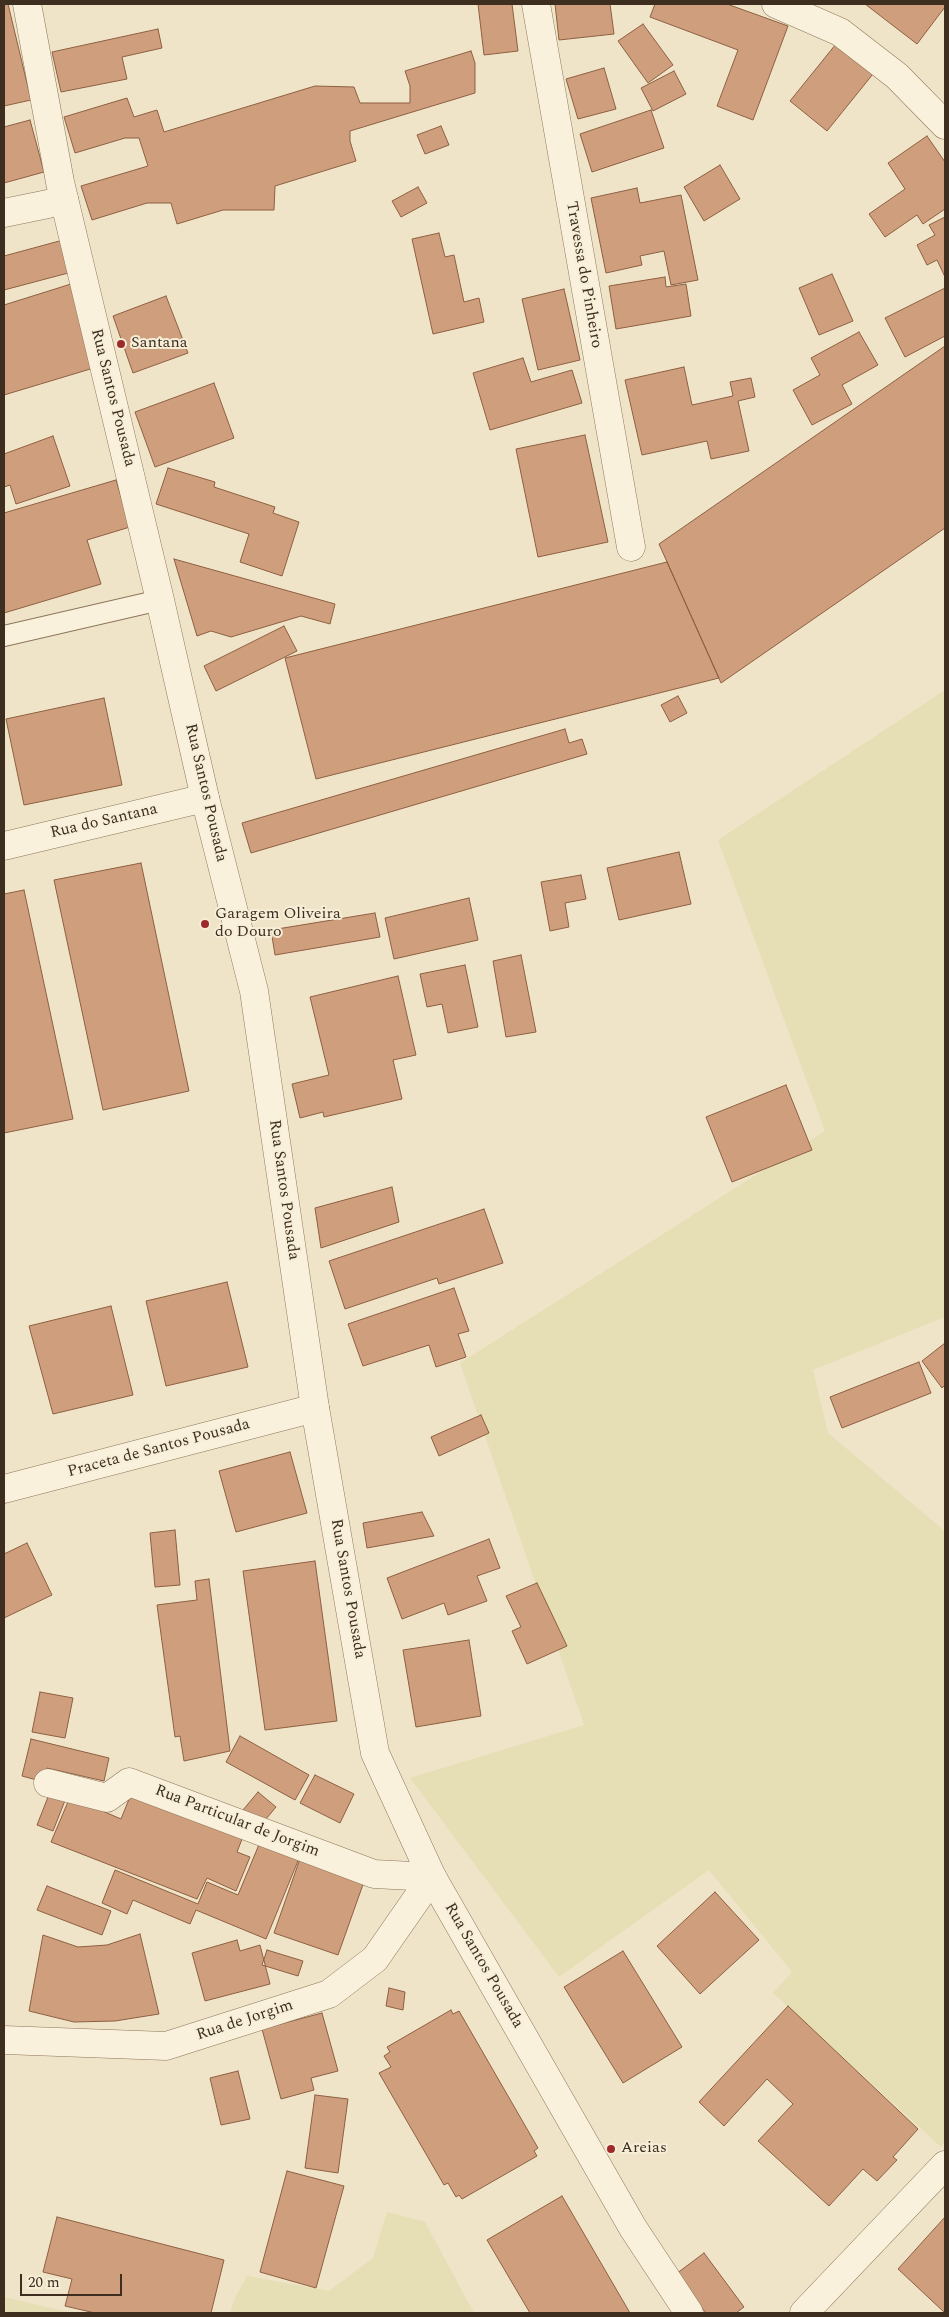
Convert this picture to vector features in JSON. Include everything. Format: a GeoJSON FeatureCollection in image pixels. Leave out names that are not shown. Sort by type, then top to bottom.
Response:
{"type":"FeatureCollection","features":[{"type":"Feature","properties":{"kind":"street","name":"Rua Santos Pousada"},"geometry":{"type":"LineString","coordinates":[[26,4],[64,199],[160,600],[205,798],[254,991],[315,1408],[375,1753],[432,1877],[633,2228],[689,2313]]}},
{"type":"Feature","properties":{"kind":"street","name":"Travessa do Pinheiro"},"geometry":{"type":"LineString","coordinates":[[536,4],[631,547]]}},
{"type":"Feature","properties":{"kind":"street"},"geometry":{"type":"LineString","coordinates":[[776,4],[840,32],[897,76],[945,125]]}},
{"type":"Feature","properties":{"kind":"street"},"geometry":{"type":"LineString","coordinates":[[4,213],[64,199]]}},
{"type":"Feature","properties":{"kind":"street","name":"Rua do Santana"},"geometry":{"type":"LineString","coordinates":[[4,846],[205,798]]}},
{"type":"Feature","properties":{"kind":"street","name":"Praceta de Santos Pousada"},"geometry":{"type":"LineString","coordinates":[[4,1489],[315,1408]]}},
{"type":"Feature","properties":{"kind":"street","name":"Rua Particular de Jorgim"},"geometry":{"type":"LineString","coordinates":[[48,1783],[107,1798],[129,1782],[374,1874],[432,1877]]}},
{"type":"Feature","properties":{"kind":"street","name":"Rua de Jorgim"},"geometry":{"type":"LineString","coordinates":[[4,2040],[166,2046],[329,1994],[375,1959],[432,1877]]}},
{"type":"Feature","properties":{"kind":"street"},"geometry":{"type":"LineString","coordinates":[[804,2313],[945,2165]]}},
{"type":"Feature","properties":{"kind":"lane"},"geometry":{"type":"LineString","coordinates":[[4,636],[160,600]]}},
{"type":"Feature","properties":{"kind":"shaded area"},"geometry":{"type":"Polygon","coordinates":[[[945,690],[945,1317],[813,1370],[828,1433],[945,1531],[945,2142],[941,2147],[773,1993],[792,1972],[709,1870],[559,1977],[410,1778],[584,1725],[460,1363],[825,1131],[718,840],[945,690]]]}},
{"type":"Feature","properties":{"kind":"shaded area"},"geometry":{"type":"Polygon","coordinates":[[[387,2212],[425,2222],[474,2313],[230,2313],[234,2300],[247,2276],[329,2291],[373,2258],[387,2212]]]}},
{"type":"Feature","properties":{"kind":"shaded area"},"geometry":{"type":"Polygon","coordinates":[[[4,2297],[72,2313],[4,2313],[4,2297]]]}},
{"type":"Feature","properties":{"kind":"building"},"geometry":{"type":"Polygon","coordinates":[[[4,4],[8,4],[31,100],[4,106],[4,4]]]}},
{"type":"Feature","properties":{"kind":"building"},"geometry":{"type":"Polygon","coordinates":[[[478,4],[512,4],[518,51],[484,55],[478,4]]]}},
{"type":"Feature","properties":{"kind":"building"},"geometry":{"type":"Polygon","coordinates":[[[555,4],[610,4],[614,34],[559,40],[555,4]]]}},
{"type":"Feature","properties":{"kind":"building"},"geometry":{"type":"Polygon","coordinates":[[[655,4],[727,4],[788,26],[753,120],[717,106],[738,50],[650,17],[655,4]]]}},
{"type":"Feature","properties":{"kind":"building"},"geometry":{"type":"Polygon","coordinates":[[[865,4],[945,4],[945,7],[917,44],[865,4]]]}},
{"type":"Feature","properties":{"kind":"building"},"geometry":{"type":"Polygon","coordinates":[[[643,24],[673,65],[648,83],[618,41],[643,24]]]}},
{"type":"Feature","properties":{"kind":"building"},"geometry":{"type":"Polygon","coordinates":[[[158,29],[162,48],[122,57],[127,79],[61,92],[52,52],[158,29]]]}},
{"type":"Feature","properties":{"kind":"building"},"geometry":{"type":"Polygon","coordinates":[[[836,44],[873,74],[827,131],[790,101],[836,44]]]}},
{"type":"Feature","properties":{"kind":"building"},"geometry":{"type":"Polygon","coordinates":[[[471,51],[475,63],[475,93],[350,131],[350,141],[356,161],[275,186],[274,210],[223,210],[177,224],[171,203],[147,203],[92,220],[81,186],[148,166],[139,138],[125,138],[75,153],[64,117],[127,98],[134,117],[157,110],[164,132],[315,86],[354,87],[360,103],[410,103],[410,86],[405,71],[471,51]]]}},
{"type":"Feature","properties":{"kind":"building"},"geometry":{"type":"Polygon","coordinates":[[[604,68],[616,109],[578,119],[566,79],[604,68]]]}},
{"type":"Feature","properties":{"kind":"building"},"geometry":{"type":"Polygon","coordinates":[[[674,71],[686,94],[653,111],[641,88],[674,71]]]}},
{"type":"Feature","properties":{"kind":"building"},"geometry":{"type":"Polygon","coordinates":[[[651,110],[664,148],[592,172],[580,134],[651,110]]]}},
{"type":"Feature","properties":{"kind":"building"},"geometry":{"type":"Polygon","coordinates":[[[30,120],[44,172],[4,183],[4,127],[30,120]]]}},
{"type":"Feature","properties":{"kind":"building"},"geometry":{"type":"Polygon","coordinates":[[[441,126],[449,145],[425,154],[417,135],[441,126]]]}},
{"type":"Feature","properties":{"kind":"building"},"geometry":{"type":"Polygon","coordinates":[[[927,136],[945,162],[945,209],[923,224],[917,215],[885,237],[869,214],[905,189],[888,163],[927,136]]]}},
{"type":"Feature","properties":{"kind":"building"},"geometry":{"type":"Polygon","coordinates":[[[720,165],[740,199],[704,221],[684,187],[720,165]]]}},
{"type":"Feature","properties":{"kind":"building"},"geometry":{"type":"Polygon","coordinates":[[[418,187],[427,203],[401,217],[392,201],[418,187]]]}},
{"type":"Feature","properties":{"kind":"building"},"geometry":{"type":"Polygon","coordinates":[[[637,188],[640,203],[681,195],[698,280],[671,285],[664,251],[640,256],[642,265],[606,273],[591,198],[637,188]]]}},
{"type":"Feature","properties":{"kind":"building"},"geometry":{"type":"Polygon","coordinates":[[[945,217],[945,277],[937,260],[927,265],[917,245],[935,235],[929,225],[945,217]]]}},
{"type":"Feature","properties":{"kind":"building"},"geometry":{"type":"Polygon","coordinates":[[[439,233],[445,257],[454,255],[464,302],[479,298],[484,322],[433,334],[412,239],[439,233]]]}},
{"type":"Feature","properties":{"kind":"building"},"geometry":{"type":"Polygon","coordinates":[[[63,240],[72,272],[4,290],[4,256],[63,240]]]}},
{"type":"Feature","properties":{"kind":"building"},"geometry":{"type":"Polygon","coordinates":[[[832,274],[853,321],[819,335],[799,288],[832,274]]]}},
{"type":"Feature","properties":{"kind":"building"},"geometry":{"type":"Polygon","coordinates":[[[665,277],[666,287],[686,284],[691,316],[616,329],[609,286],[665,277]]]}},
{"type":"Feature","properties":{"kind":"building"},"geometry":{"type":"Polygon","coordinates":[[[71,284],[97,367],[4,395],[4,305],[71,284]]]}},
{"type":"Feature","properties":{"kind":"building"},"geometry":{"type":"Polygon","coordinates":[[[945,288],[945,336],[905,357],[885,318],[945,288]]]}},
{"type":"Feature","properties":{"kind":"building"},"geometry":{"type":"Polygon","coordinates":[[[564,289],[580,360],[538,370],[522,299],[564,289]]]}},
{"type":"Feature","properties":{"kind":"building"},"geometry":{"type":"Polygon","coordinates":[[[166,296],[188,353],[133,373],[113,316],[166,296]]]}},
{"type":"Feature","properties":{"kind":"building"},"geometry":{"type":"Polygon","coordinates":[[[859,332],[878,365],[842,385],[852,404],[812,425],[793,390],[820,375],[811,358],[859,332]]]}},
{"type":"Feature","properties":{"kind":"building"},"geometry":{"type":"Polygon","coordinates":[[[945,346],[945,528],[721,683],[659,544],[945,346]]]}},
{"type":"Feature","properties":{"kind":"building"},"geometry":{"type":"Polygon","coordinates":[[[523,358],[531,382],[572,370],[582,403],[490,430],[473,373],[523,358]]]}},
{"type":"Feature","properties":{"kind":"building"},"geometry":{"type":"Polygon","coordinates":[[[684,367],[692,405],[733,396],[730,382],[751,378],[755,397],[738,401],[749,451],[711,459],[707,441],[642,455],[625,380],[684,367]]]}},
{"type":"Feature","properties":{"kind":"building"},"geometry":{"type":"Polygon","coordinates":[[[214,383],[234,438],[155,467],[135,412],[214,383]]]}},
{"type":"Feature","properties":{"kind":"building"},"geometry":{"type":"Polygon","coordinates":[[[585,435],[608,542],[538,557],[516,449],[585,435]]]}},
{"type":"Feature","properties":{"kind":"building"},"geometry":{"type":"Polygon","coordinates":[[[53,436],[70,486],[16,504],[10,485],[4,487],[4,454],[53,436]]]}},
{"type":"Feature","properties":{"kind":"building"},"geometry":{"type":"Polygon","coordinates":[[[168,468],[215,482],[214,487],[275,507],[273,513],[299,522],[282,576],[240,562],[249,534],[156,504],[168,468]]]}},
{"type":"Feature","properties":{"kind":"building"},"geometry":{"type":"Polygon","coordinates":[[[116,480],[130,527],[87,540],[101,584],[4,613],[4,513],[116,480]]]}},
{"type":"Feature","properties":{"kind":"building"},"geometry":{"type":"Polygon","coordinates":[[[174,559],[335,604],[330,624],[301,616],[231,637],[211,631],[197,636],[174,559]]]}},
{"type":"Feature","properties":{"kind":"building"},"geometry":{"type":"Polygon","coordinates":[[[667,562],[719,678],[316,779],[285,658],[667,562]]]}},
{"type":"Feature","properties":{"kind":"building"},"geometry":{"type":"Polygon","coordinates":[[[284,626],[297,651],[216,691],[204,666],[284,626]]]}},
{"type":"Feature","properties":{"kind":"building"},"geometry":{"type":"Polygon","coordinates":[[[678,696],[687,713],[670,722],[661,705],[678,696]]]}},
{"type":"Feature","properties":{"kind":"building"},"geometry":{"type":"Polygon","coordinates":[[[104,698],[122,785],[24,805],[6,719],[104,698]]]}},
{"type":"Feature","properties":{"kind":"building"},"geometry":{"type":"Polygon","coordinates":[[[565,729],[569,743],[582,739],[587,754],[251,853],[242,823],[565,729]]]}},
{"type":"Feature","properties":{"kind":"building"},"geometry":{"type":"Polygon","coordinates":[[[679,852],[691,904],[619,920],[607,868],[679,852]]]}},
{"type":"Feature","properties":{"kind":"building"},"geometry":{"type":"Polygon","coordinates":[[[141,863],[189,1091],[103,1110],[54,880],[141,863]]]}},
{"type":"Feature","properties":{"kind":"building"},"geometry":{"type":"Polygon","coordinates":[[[581,875],[586,899],[565,903],[569,927],[550,931],[541,882],[581,875]]]}},
{"type":"Feature","properties":{"kind":"building"},"geometry":{"type":"Polygon","coordinates":[[[24,890],[73,1119],[4,1133],[4,894],[24,890]]]}},
{"type":"Feature","properties":{"kind":"building"},"geometry":{"type":"Polygon","coordinates":[[[469,898],[478,940],[394,959],[385,918],[469,898]]]}},
{"type":"Feature","properties":{"kind":"building"},"geometry":{"type":"Polygon","coordinates":[[[375,913],[380,937],[275,955],[271,930],[375,913]]]}},
{"type":"Feature","properties":{"kind":"building"},"geometry":{"type":"Polygon","coordinates":[[[521,955],[536,1032],[506,1037],[493,961],[521,955]]]}},
{"type":"Feature","properties":{"kind":"building"},"geometry":{"type":"Polygon","coordinates":[[[465,965],[478,1027],[448,1033],[442,1004],[427,1007],[420,974],[465,965]]]}},
{"type":"Feature","properties":{"kind":"building"},"geometry":{"type":"Polygon","coordinates":[[[398,976],[416,1055],[393,1060],[402,1099],[324,1117],[323,1112],[300,1118],[292,1084],[329,1075],[310,997],[398,976]]]}},
{"type":"Feature","properties":{"kind":"building"},"geometry":{"type":"Polygon","coordinates":[[[786,1085],[812,1150],[732,1182],[706,1117],[786,1085]]]}},
{"type":"Feature","properties":{"kind":"building"},"geometry":{"type":"Polygon","coordinates":[[[392,1187],[399,1222],[321,1248],[315,1208],[392,1187]]]}},
{"type":"Feature","properties":{"kind":"building"},"geometry":{"type":"Polygon","coordinates":[[[484,1209],[503,1263],[439,1284],[437,1278],[345,1309],[329,1261],[484,1209]]]}},
{"type":"Feature","properties":{"kind":"building"},"geometry":{"type":"Polygon","coordinates":[[[227,1282],[248,1367],[166,1386],[146,1301],[227,1282]]]}},
{"type":"Feature","properties":{"kind":"building"},"geometry":{"type":"Polygon","coordinates":[[[454,1288],[469,1331],[458,1334],[466,1357],[436,1367],[429,1345],[363,1366],[348,1324],[454,1288]]]}},
{"type":"Feature","properties":{"kind":"building"},"geometry":{"type":"Polygon","coordinates":[[[111,1306],[133,1395],[53,1414],[29,1326],[111,1306]]]}},
{"type":"Feature","properties":{"kind":"building"},"geometry":{"type":"Polygon","coordinates":[[[945,1343],[945,1385],[942,1388],[922,1361],[945,1343]]]}},
{"type":"Feature","properties":{"kind":"building"},"geometry":{"type":"Polygon","coordinates":[[[919,1362],[931,1393],[842,1428],[830,1397],[919,1362]]]}},
{"type":"Feature","properties":{"kind":"building"},"geometry":{"type":"Polygon","coordinates":[[[481,1415],[489,1433],[439,1456],[431,1437],[481,1415]]]}},
{"type":"Feature","properties":{"kind":"building"},"geometry":{"type":"Polygon","coordinates":[[[290,1452],[307,1513],[236,1532],[219,1471],[290,1452]]]}},
{"type":"Feature","properties":{"kind":"building"},"geometry":{"type":"Polygon","coordinates":[[[422,1512],[434,1536],[367,1548],[363,1523],[422,1512]]]}},
{"type":"Feature","properties":{"kind":"building"},"geometry":{"type":"Polygon","coordinates":[[[175,1530],[180,1585],[155,1587],[150,1533],[175,1530]]]}},
{"type":"Feature","properties":{"kind":"building"},"geometry":{"type":"Polygon","coordinates":[[[489,1539],[500,1568],[477,1576],[487,1601],[448,1615],[444,1603],[402,1619],[387,1578],[489,1539]]]}},
{"type":"Feature","properties":{"kind":"building"},"geometry":{"type":"Polygon","coordinates":[[[27,1543],[52,1595],[4,1618],[4,1554],[27,1543]]]}},
{"type":"Feature","properties":{"kind":"building"},"geometry":{"type":"Polygon","coordinates":[[[315,1561],[337,1721],[265,1730],[243,1571],[315,1561]]]}},
{"type":"Feature","properties":{"kind":"building"},"geometry":{"type":"Polygon","coordinates":[[[209,1579],[230,1751],[184,1761],[180,1736],[175,1737],[157,1605],[197,1600],[195,1581],[209,1579]]]}},
{"type":"Feature","properties":{"kind":"building"},"geometry":{"type":"Polygon","coordinates":[[[537,1583],[567,1646],[527,1664],[512,1631],[521,1627],[506,1596],[537,1583]]]}},
{"type":"Feature","properties":{"kind":"building"},"geometry":{"type":"Polygon","coordinates":[[[469,1640],[481,1716],[416,1727],[403,1650],[469,1640]]]}},
{"type":"Feature","properties":{"kind":"building"},"geometry":{"type":"Polygon","coordinates":[[[40,1692],[73,1698],[65,1738],[32,1732],[40,1692]]]}},
{"type":"Feature","properties":{"kind":"building"},"geometry":{"type":"Polygon","coordinates":[[[240,1736],[309,1775],[295,1800],[226,1762],[240,1736]]]}},
{"type":"Feature","properties":{"kind":"building"},"geometry":{"type":"Polygon","coordinates":[[[31,1739],[109,1758],[104,1781],[47,1768],[44,1782],[22,1776],[31,1739]]]}},
{"type":"Feature","properties":{"kind":"building"},"geometry":{"type":"Polygon","coordinates":[[[315,1775],[354,1794],[340,1823],[300,1803],[315,1775]]]}},
{"type":"Feature","properties":{"kind":"building"},"geometry":{"type":"Polygon","coordinates":[[[134,1787],[244,1834],[237,1852],[250,1857],[236,1891],[207,1878],[197,1899],[51,1842],[70,1797],[121,1819],[134,1787]]]}},
{"type":"Feature","properties":{"kind":"building"},"geometry":{"type":"Polygon","coordinates":[[[50,1792],[66,1798],[53,1831],[37,1825],[50,1792]]]}},
{"type":"Feature","properties":{"kind":"building"},"geometry":{"type":"Polygon","coordinates":[[[258,1792],[276,1807],[261,1825],[243,1810],[258,1792]]]}},
{"type":"Feature","properties":{"kind":"building"},"geometry":{"type":"Polygon","coordinates":[[[263,1835],[302,1851],[266,1939],[196,1910],[190,1924],[133,1900],[127,1914],[102,1903],[115,1870],[198,1904],[207,1882],[238,1895],[263,1835]]]}},
{"type":"Feature","properties":{"kind":"building"},"geometry":{"type":"Polygon","coordinates":[[[302,1853],[366,1876],[338,1955],[274,1933],[302,1853]]]}},
{"type":"Feature","properties":{"kind":"building"},"geometry":{"type":"Polygon","coordinates":[[[47,1886],[111,1911],[102,1935],[37,1910],[47,1886]]]}},
{"type":"Feature","properties":{"kind":"building"},"geometry":{"type":"Polygon","coordinates":[[[715,1892],[759,1940],[700,1994],[657,1946],[715,1892]]]}},
{"type":"Feature","properties":{"kind":"building"},"geometry":{"type":"Polygon","coordinates":[[[140,1934],[159,2014],[115,2021],[74,2022],[29,2011],[43,1935],[78,1947],[107,1945],[140,1934]]]}},
{"type":"Feature","properties":{"kind":"building"},"geometry":{"type":"Polygon","coordinates":[[[237,1940],[240,1951],[260,1945],[270,1984],[205,2001],[192,1953],[237,1940]]]}},
{"type":"Feature","properties":{"kind":"building"},"geometry":{"type":"Polygon","coordinates":[[[267,1950],[303,1961],[298,1976],[262,1965],[267,1950]]]}},
{"type":"Feature","properties":{"kind":"building"},"geometry":{"type":"Polygon","coordinates":[[[623,1951],[682,2047],[623,2083],[564,1987],[623,1951]]]}},
{"type":"Feature","properties":{"kind":"building"},"geometry":{"type":"Polygon","coordinates":[[[389,1988],[405,1992],[403,2010],[386,2006],[389,1988]]]}},
{"type":"Feature","properties":{"kind":"building"},"geometry":{"type":"Polygon","coordinates":[[[788,2006],[918,2129],[893,2157],[897,2160],[877,2181],[863,2169],[829,2206],[758,2141],[793,2104],[767,2079],[724,2126],[699,2102],[788,2006]]]}},
{"type":"Feature","properties":{"kind":"building"},"geometry":{"type":"Polygon","coordinates":[[[451,2010],[453,2014],[459,2011],[538,2148],[534,2151],[537,2156],[462,2199],[459,2195],[456,2197],[448,2183],[444,2185],[379,2073],[391,2067],[384,2056],[390,2052],[387,2047],[451,2010]]]}},
{"type":"Feature","properties":{"kind":"building"},"geometry":{"type":"Polygon","coordinates":[[[322,2013],[338,2071],[311,2078],[314,2090],[281,2099],[262,2029],[322,2013]]]}},
{"type":"Feature","properties":{"kind":"building"},"geometry":{"type":"Polygon","coordinates":[[[238,2071],[250,2119],[221,2125],[210,2078],[238,2071]]]}},
{"type":"Feature","properties":{"kind":"building"},"geometry":{"type":"Polygon","coordinates":[[[315,2095],[348,2099],[338,2173],[305,2168],[315,2095]]]}},
{"type":"Feature","properties":{"kind":"building"},"geometry":{"type":"Polygon","coordinates":[[[287,2171],[344,2186],[316,2288],[260,2272],[287,2171]]]}},
{"type":"Feature","properties":{"kind":"building"},"geometry":{"type":"Polygon","coordinates":[[[562,2196],[630,2313],[530,2313],[487,2240],[562,2196]]]}},
{"type":"Feature","properties":{"kind":"building"},"geometry":{"type":"Polygon","coordinates":[[[57,2217],[224,2260],[211,2313],[95,2313],[65,2306],[72,2279],[43,2272],[57,2217]]]}},
{"type":"Feature","properties":{"kind":"building"},"geometry":{"type":"Polygon","coordinates":[[[945,2217],[945,2313],[898,2269],[945,2217]]]}},
{"type":"Feature","properties":{"kind":"building"},"geometry":{"type":"Polygon","coordinates":[[[704,2253],[744,2307],[736,2313],[706,2313],[676,2274],[704,2253]]]}},
{"type":"Feature","properties":{"kind":"place","name":"Santana"},"geometry":{"type":"Point","coordinates":[121,344]}},
{"type":"Feature","properties":{"kind":"place","name":"Garagem Oliveira do Douro"},"geometry":{"type":"Point","coordinates":[205,924]}},
{"type":"Feature","properties":{"kind":"place","name":"Areias"},"geometry":{"type":"Point","coordinates":[611,2149]}}]}
